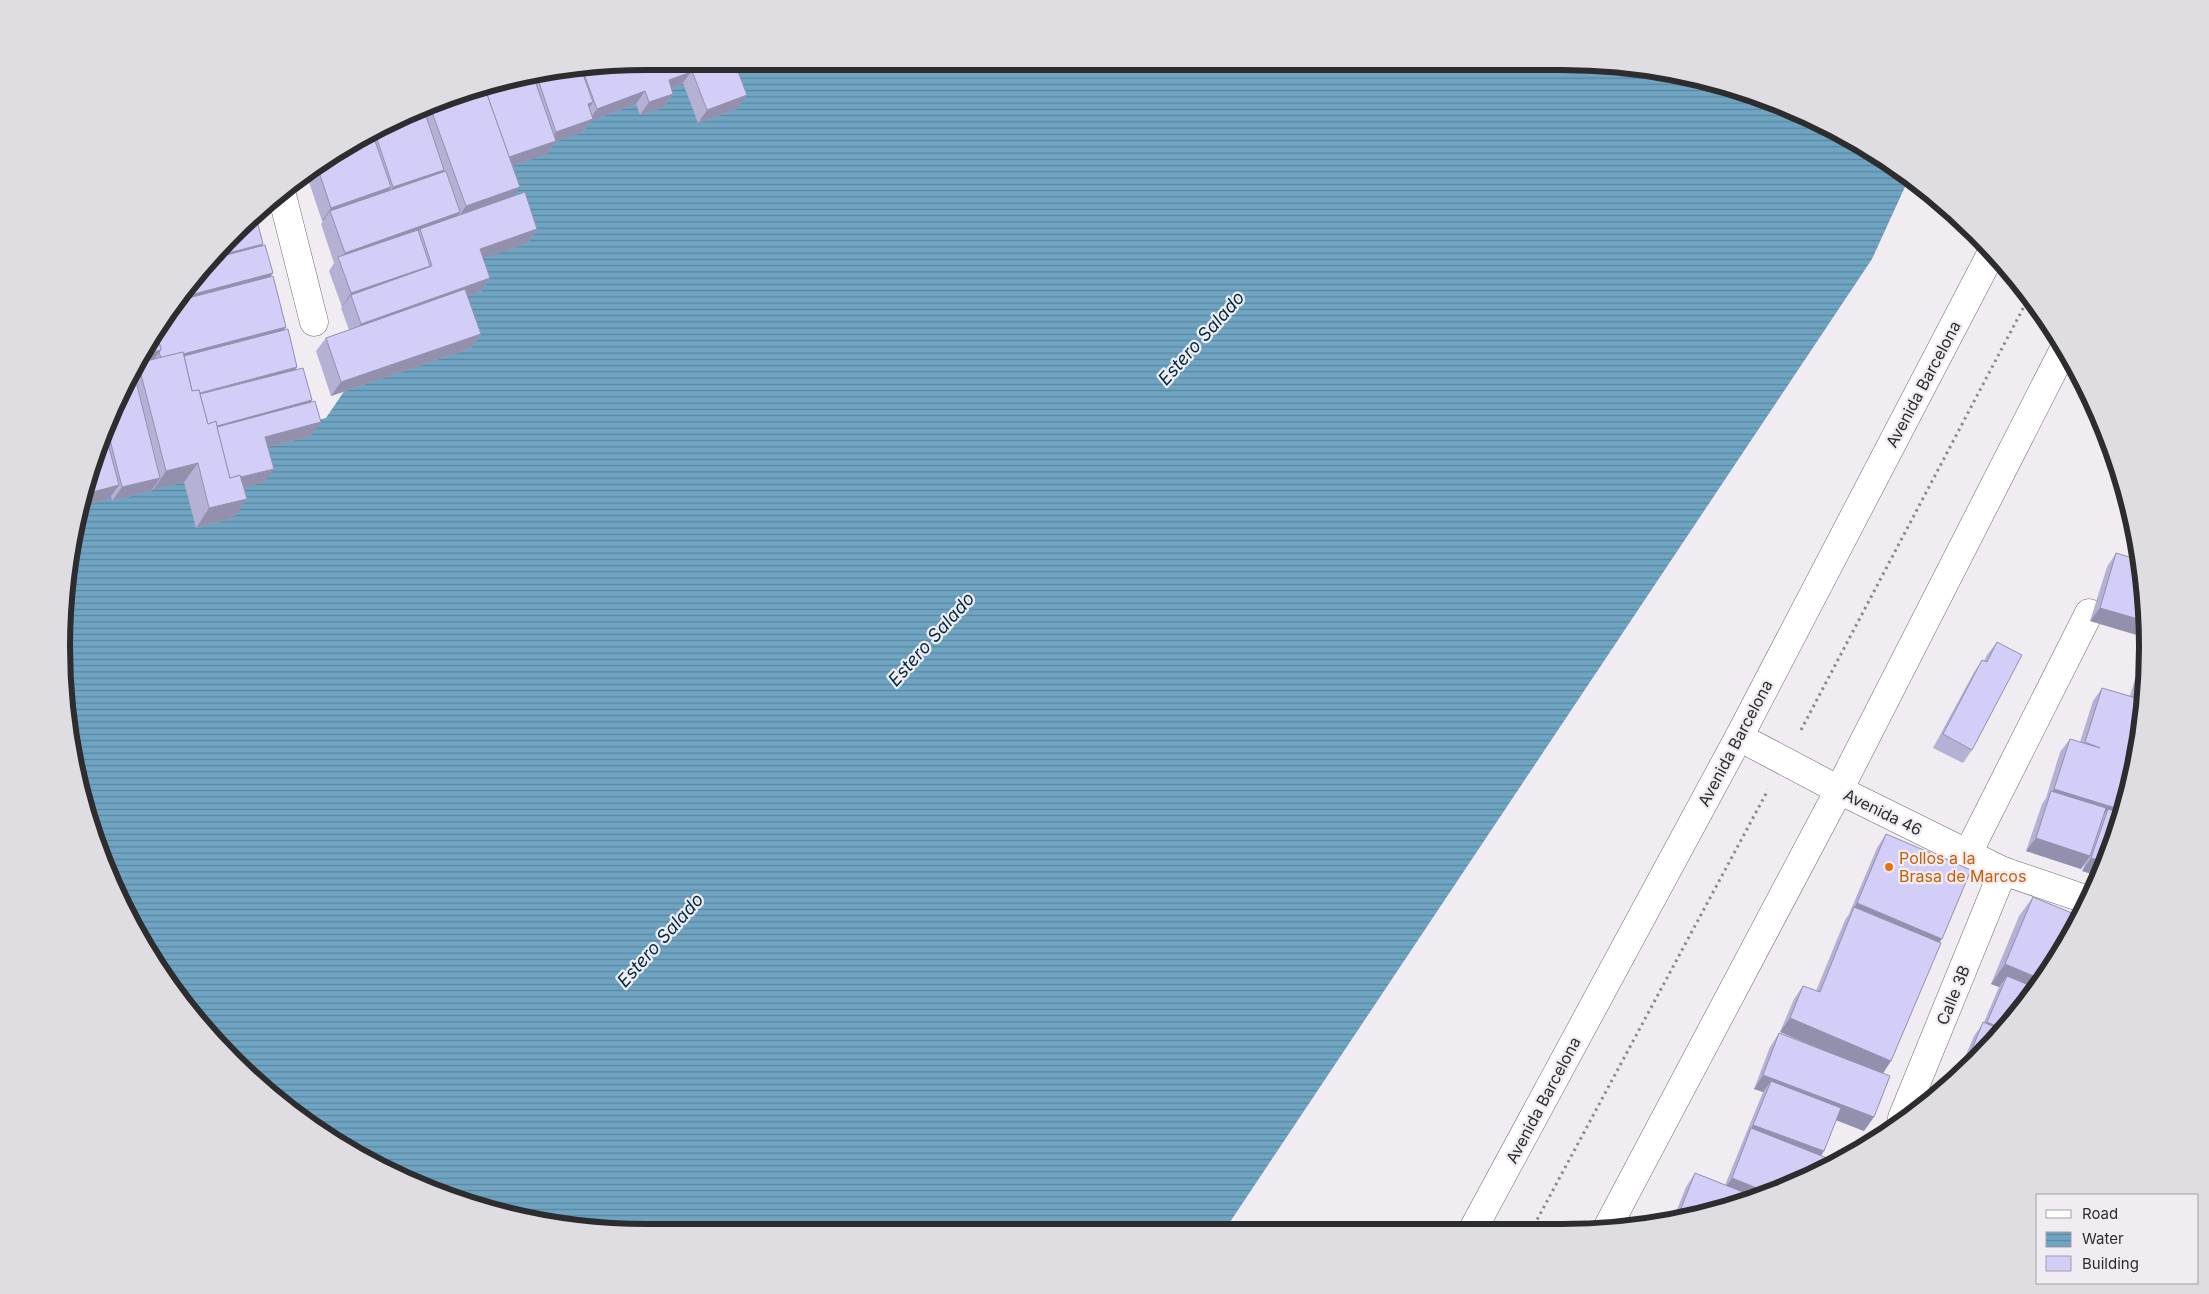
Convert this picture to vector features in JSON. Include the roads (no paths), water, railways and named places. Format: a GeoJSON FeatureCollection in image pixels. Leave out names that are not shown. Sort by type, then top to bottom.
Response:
{"type":"FeatureCollection","features":[{"type":"Feature","properties":{"kind":"main road"},"geometry":{"type":"LineString","coordinates":[[283,200],[314,322]]}},
{"type":"Feature","properties":{"kind":"main road","name":"Avenida Barcelona"},"geometry":{"type":"LineString","coordinates":[[1476,1224],[1739,737],[1988,259]]}},
{"type":"Feature","properties":{"kind":"main road"},"geometry":{"type":"LineString","coordinates":[[1610,1222],[1839,790],[2060,356]]}},
{"type":"Feature","properties":{"kind":"main road"},"geometry":{"type":"LineString","coordinates":[[1968,853],[2089,613]]}},
{"type":"Feature","properties":{"kind":"main road","name":"Avenida 46"},"geometry":{"type":"LineString","coordinates":[[1739,737],[1839,790],[2003,871],[2081,898]]}},
{"type":"Feature","properties":{"kind":"main road","name":"Calle 3B"},"geometry":{"type":"LineString","coordinates":[[1905,1111],[2003,871]]}},
{"type":"Feature","properties":{"kind":"water","name":"Estero Salado"},"geometry":{"type":"Polygon","coordinates":[[[1562,70],[1600,71],[1675,81],[1747,101],[1783,114],[1850,147],[1906,184],[1872,259],[1229,1224],[647,1224],[609,1223],[534,1213],[462,1193],[426,1180],[358,1147],[326,1127],[267,1081],[239,1055],[189,998],[147,936],[114,868],[101,832],[81,760],[75,722],[71,685],[71,609],[81,534],[97,474],[326,418],[492,173],[627,71],[1562,70]]]}},
{"type":"Feature","properties":{"kind":"place","name":"Pollos a la Brasa de Marcos"},"geometry":{"type":"Point","coordinates":[1889,867]}}]}
